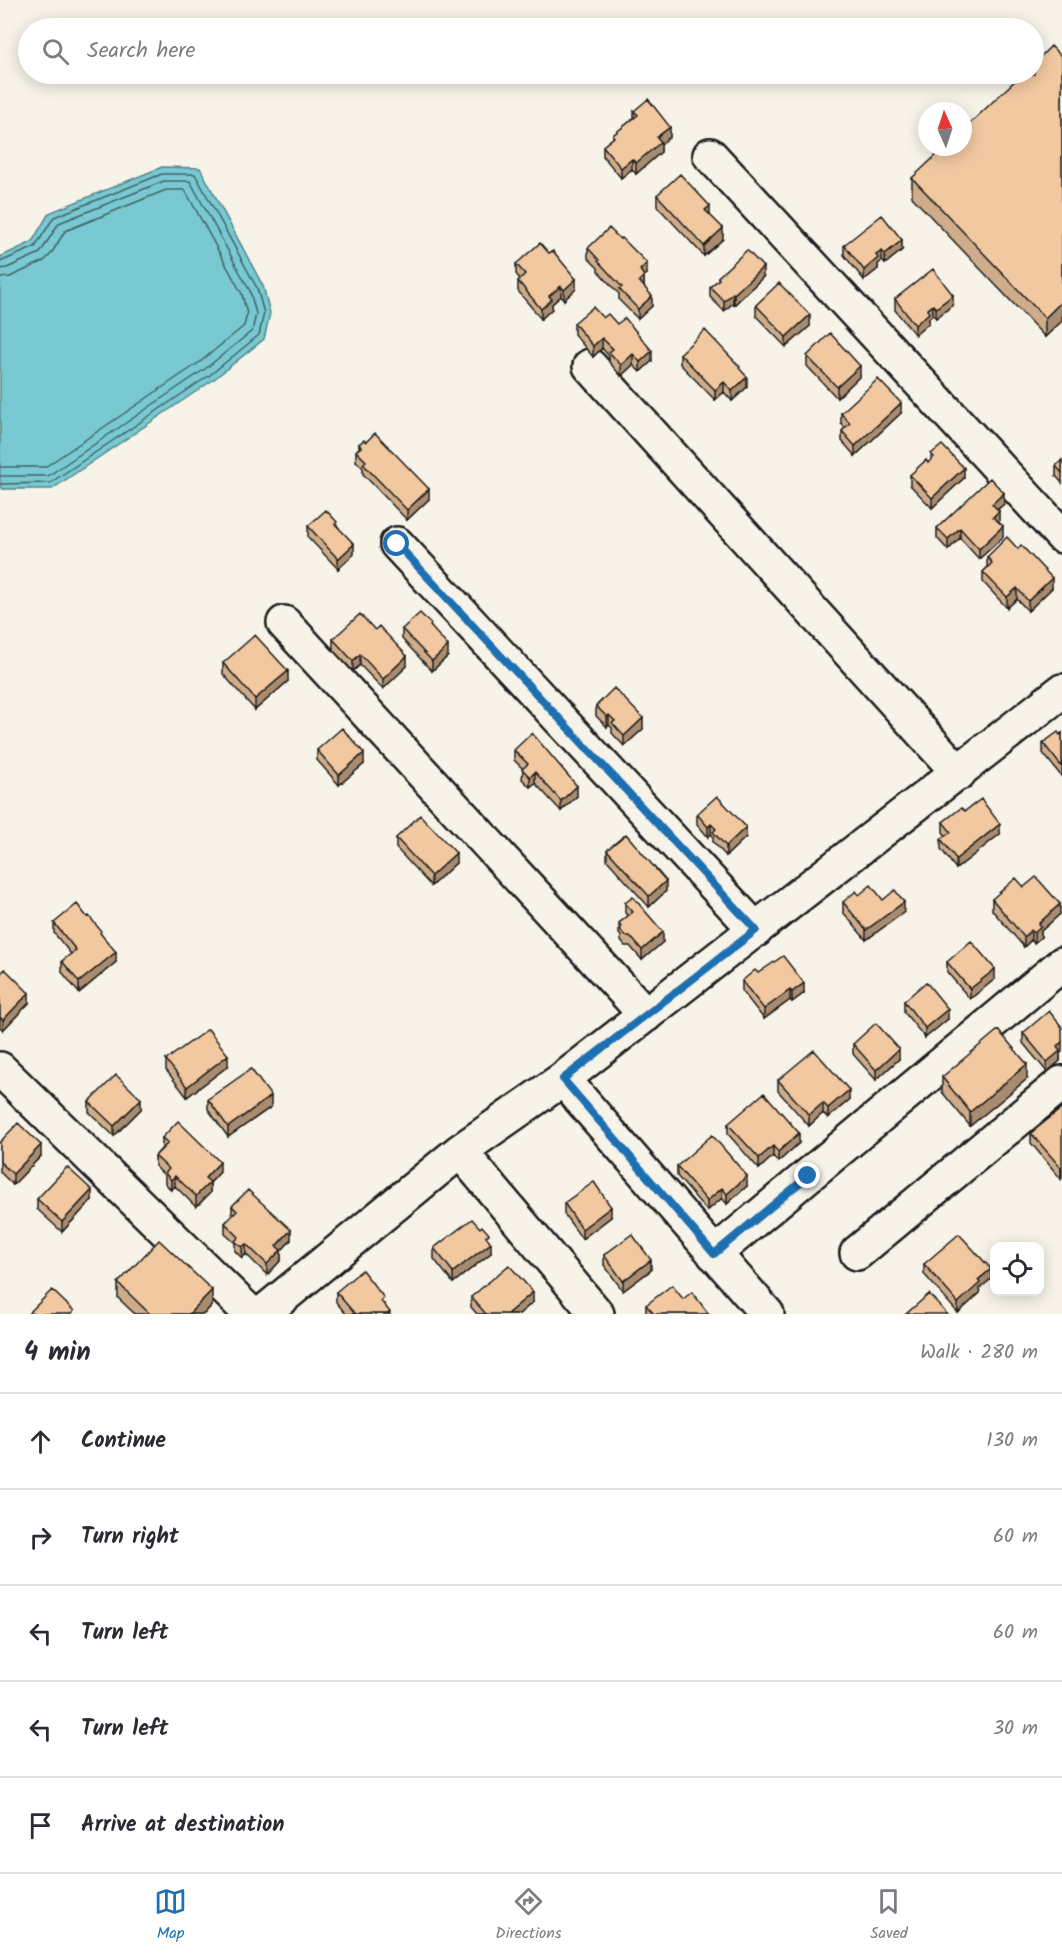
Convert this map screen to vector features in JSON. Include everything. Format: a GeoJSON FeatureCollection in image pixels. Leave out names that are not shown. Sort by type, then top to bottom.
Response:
{"type":"FeatureCollection","features":[{"type":"Feature","properties":{"kind":"street"},"geometry":{"type":"LineString","coordinates":[[710,155],[1062,536]]}},
{"type":"Feature","properties":{"kind":"street"},"geometry":{"type":"LineString","coordinates":[[590,366],[959,773]]}},
{"type":"Feature","properties":{"kind":"street"},"geometry":{"type":"LineString","coordinates":[[397,544],[756,930]]}},
{"type":"Feature","properties":{"kind":"street"},"geometry":{"type":"LineString","coordinates":[[284,623],[646,1015]]}},
{"type":"Feature","properties":{"kind":"street"},"geometry":{"type":"LineString","coordinates":[[0,1069],[269,1311],[460,1151],[563,1079],[1062,691]]}},
{"type":"Feature","properties":{"kind":"street"},"geometry":{"type":"LineString","coordinates":[[714,1254],[1062,964]]}},
{"type":"Feature","properties":{"kind":"street"},"geometry":{"type":"LineString","coordinates":[[563,1079],[767,1314]]}},
{"type":"Feature","properties":{"kind":"street"},"geometry":{"type":"LineString","coordinates":[[857,1253],[1062,1083]]}},
{"type":"Feature","properties":{"kind":"street"},"geometry":{"type":"LineString","coordinates":[[460,1151],[597,1314]]}},
{"type":"Feature","properties":{"kind":"water"},"geometry":{"type":"Polygon","coordinates":[[[162,167],[200,168],[263,286],[270,313],[264,339],[213,380],[52,489],[2,489],[0,486],[0,257],[32,242],[49,213],[162,167]]]}},
{"type":"Feature","properties":{"kind":"building"},"geometry":{"type":"Polygon","coordinates":[[[1051,46],[1062,57],[1062,301],[1045,318],[912,178],[935,156],[972,156],[972,121],[1011,84],[1044,84],[1044,53],[1051,46]]]}},
{"type":"Feature","properties":{"kind":"building"},"geometry":{"type":"Polygon","coordinates":[[[648,99],[670,127],[657,137],[661,142],[636,163],[632,159],[621,168],[603,146],[638,115],[634,111],[648,99]]]}},
{"type":"Feature","properties":{"kind":"building"},"geometry":{"type":"Polygon","coordinates":[[[680,174],[710,206],[705,210],[723,228],[704,246],[657,195],[680,174]]]}},
{"type":"Feature","properties":{"kind":"building"},"geometry":{"type":"Polygon","coordinates":[[[882,215],[902,240],[885,254],[882,251],[876,255],[878,258],[864,270],[844,245],[882,215]]]}},
{"type":"Feature","properties":{"kind":"building"},"geometry":{"type":"Polygon","coordinates":[[[609,228],[647,263],[640,270],[644,276],[639,281],[652,296],[638,309],[619,289],[622,287],[588,248],[609,228]]]}},
{"type":"Feature","properties":{"kind":"building"},"geometry":{"type":"Polygon","coordinates":[[[540,243],[549,253],[553,251],[576,279],[564,290],[561,286],[549,296],[552,299],[541,309],[518,281],[525,274],[516,264],[540,243]]]}},
{"type":"Feature","properties":{"kind":"building"},"geometry":{"type":"Polygon","coordinates":[[[747,250],[763,267],[724,301],[710,287],[747,250]]]}},
{"type":"Feature","properties":{"kind":"building"},"geometry":{"type":"Polygon","coordinates":[[[933,269],[953,295],[936,308],[933,305],[927,310],[929,313],[915,325],[895,299],[933,269]]]}},
{"type":"Feature","properties":{"kind":"building"},"geometry":{"type":"Polygon","coordinates":[[[779,283],[810,315],[786,337],[756,305],[779,283]]]}},
{"type":"Feature","properties":{"kind":"building"},"geometry":{"type":"Polygon","coordinates":[[[593,307],[603,318],[608,314],[617,324],[625,318],[652,351],[640,362],[633,354],[621,365],[609,352],[613,349],[602,338],[593,346],[574,323],[593,307]]]}},
{"type":"Feature","properties":{"kind":"building"},"geometry":{"type":"Polygon","coordinates":[[[705,330],[747,377],[732,391],[724,382],[715,390],[680,354],[705,330]]]}},
{"type":"Feature","properties":{"kind":"building"},"geometry":{"type":"Polygon","coordinates":[[[830,333],[860,366],[837,387],[807,356],[830,333]]]}},
{"type":"Feature","properties":{"kind":"building"},"geometry":{"type":"Polygon","coordinates":[[[878,379],[901,403],[855,446],[842,431],[850,423],[841,413],[878,379]]]}},
{"type":"Feature","properties":{"kind":"building"},"geometry":{"type":"Polygon","coordinates":[[[375,433],[429,489],[407,510],[363,464],[366,461],[356,451],[361,447],[359,444],[364,440],[366,442],[375,433]]]}},
{"type":"Feature","properties":{"kind":"building"},"geometry":{"type":"Polygon","coordinates":[[[942,445],[964,468],[932,498],[910,475],[926,460],[928,463],[934,457],[931,454],[942,445]]]}},
{"type":"Feature","properties":{"kind":"building"},"geometry":{"type":"Polygon","coordinates":[[[1062,460],[1062,473],[1056,466],[1062,460]]]}},
{"type":"Feature","properties":{"kind":"building"},"geometry":{"type":"Polygon","coordinates":[[[990,478],[1004,493],[992,504],[999,511],[993,517],[1003,526],[979,549],[960,528],[948,539],[937,528],[990,478]]]}},
{"type":"Feature","properties":{"kind":"building"},"geometry":{"type":"Polygon","coordinates":[[[326,510],[337,522],[335,524],[354,544],[338,559],[308,526],[326,510]]]}},
{"type":"Feature","properties":{"kind":"building"},"geometry":{"type":"Polygon","coordinates":[[[1007,537],[1018,549],[1021,545],[1052,578],[1028,601],[1017,588],[1007,597],[983,572],[992,563],[987,557],[1007,537]]]}},
{"type":"Feature","properties":{"kind":"building"},"geometry":{"type":"Polygon","coordinates":[[[420,613],[448,646],[432,661],[402,629],[420,613]]]}},
{"type":"Feature","properties":{"kind":"building"},"geometry":{"type":"Polygon","coordinates":[[[360,614],[375,630],[379,626],[407,656],[383,679],[360,654],[353,661],[333,639],[360,614]]]}},
{"type":"Feature","properties":{"kind":"building"},"geometry":{"type":"Polygon","coordinates":[[[255,635],[288,671],[255,699],[223,663],[255,635]]]}},
{"type":"Feature","properties":{"kind":"building"},"geometry":{"type":"Polygon","coordinates":[[[614,688],[643,718],[624,736],[612,723],[615,721],[609,715],[607,717],[596,706],[614,688]]]}},
{"type":"Feature","properties":{"kind":"building"},"geometry":{"type":"Polygon","coordinates":[[[342,728],[364,753],[339,775],[317,750],[342,728]]]}},
{"type":"Feature","properties":{"kind":"building"},"geometry":{"type":"Polygon","coordinates":[[[1058,732],[1060,735],[1062,733],[1062,767],[1043,743],[1058,732]]]}},
{"type":"Feature","properties":{"kind":"building"},"geometry":{"type":"Polygon","coordinates":[[[532,733],[577,786],[561,801],[535,772],[530,777],[522,769],[528,764],[514,750],[532,733]]]}},
{"type":"Feature","properties":{"kind":"building"},"geometry":{"type":"Polygon","coordinates":[[[717,796],[746,827],[726,846],[713,832],[716,829],[711,824],[708,827],[697,814],[717,796]]]}},
{"type":"Feature","properties":{"kind":"building"},"geometry":{"type":"Polygon","coordinates":[[[981,799],[1000,824],[956,859],[941,839],[951,832],[943,822],[961,808],[965,811],[981,799]]]}},
{"type":"Feature","properties":{"kind":"building"},"geometry":{"type":"Polygon","coordinates":[[[420,815],[456,853],[431,876],[396,838],[420,815]]]}},
{"type":"Feature","properties":{"kind":"building"},"geometry":{"type":"Polygon","coordinates":[[[626,834],[666,881],[649,896],[607,850],[626,834]]]}},
{"type":"Feature","properties":{"kind":"building"},"geometry":{"type":"Polygon","coordinates":[[[1036,877],[1060,904],[1038,924],[1041,927],[1034,933],[1031,930],[1024,937],[992,899],[1016,878],[1024,887],[1036,877]]]}},
{"type":"Feature","properties":{"kind":"building"},"geometry":{"type":"Polygon","coordinates":[[[871,885],[883,900],[895,890],[904,902],[866,930],[843,902],[856,891],[859,895],[871,885]]]}},
{"type":"Feature","properties":{"kind":"building"},"geometry":{"type":"Polygon","coordinates":[[[633,897],[663,932],[642,950],[630,936],[625,936],[619,923],[633,912],[625,903],[633,897]]]}},
{"type":"Feature","properties":{"kind":"building"},"geometry":{"type":"Polygon","coordinates":[[[77,904],[116,952],[79,982],[62,961],[76,950],[54,923],[77,904]]]}},
{"type":"Feature","properties":{"kind":"building"},"geometry":{"type":"Polygon","coordinates":[[[971,941],[995,969],[970,989],[947,962],[971,941]]]}},
{"type":"Feature","properties":{"kind":"building"},"geometry":{"type":"Polygon","coordinates":[[[783,956],[804,983],[764,1009],[742,981],[755,970],[758,973],[783,956]]]}},
{"type":"Feature","properties":{"kind":"building"},"geometry":{"type":"Polygon","coordinates":[[[5,969],[29,993],[3,1020],[0,1017],[0,974],[5,969]]]}},
{"type":"Feature","properties":{"kind":"building"},"geometry":{"type":"Polygon","coordinates":[[[926,982],[948,1009],[925,1028],[904,1001],[926,982]]]}},
{"type":"Feature","properties":{"kind":"building"},"geometry":{"type":"Polygon","coordinates":[[[1049,1011],[1062,1027],[1062,1042],[1057,1046],[1060,1051],[1047,1062],[1023,1033],[1049,1011]]]}},
{"type":"Feature","properties":{"kind":"building"},"geometry":{"type":"Polygon","coordinates":[[[876,1023],[899,1049],[876,1070],[853,1044],[876,1023]]]}},
{"type":"Feature","properties":{"kind":"building"},"geometry":{"type":"Polygon","coordinates":[[[208,1029],[228,1055],[187,1087],[166,1060],[208,1029]]]}},
{"type":"Feature","properties":{"kind":"building"},"geometry":{"type":"Polygon","coordinates":[[[998,1030],[1027,1064],[970,1112],[942,1077],[998,1030]]]}},
{"type":"Feature","properties":{"kind":"building"},"geometry":{"type":"Polygon","coordinates":[[[814,1050],[849,1090],[828,1108],[823,1103],[809,1115],[778,1080],[814,1050]]]}},
{"type":"Feature","properties":{"kind":"building"},"geometry":{"type":"Polygon","coordinates":[[[251,1069],[271,1096],[228,1127],[208,1099],[251,1069]]]}},
{"type":"Feature","properties":{"kind":"building"},"geometry":{"type":"Polygon","coordinates":[[[116,1075],[141,1099],[114,1126],[89,1102],[116,1075]]]}},
{"type":"Feature","properties":{"kind":"building"},"geometry":{"type":"Polygon","coordinates":[[[764,1093],[799,1133],[778,1152],[773,1146],[759,1158],[728,1124],[764,1093]]]}},
{"type":"Feature","properties":{"kind":"building"},"geometry":{"type":"Polygon","coordinates":[[[1062,1108],[1062,1167],[1061,1168],[1031,1133],[1062,1108]]]}},
{"type":"Feature","properties":{"kind":"building"},"geometry":{"type":"Polygon","coordinates":[[[178,1121],[220,1162],[205,1178],[210,1182],[196,1196],[175,1176],[171,1180],[165,1173],[169,1169],[155,1156],[168,1143],[162,1138],[178,1121]]]}},
{"type":"Feature","properties":{"kind":"building"},"geometry":{"type":"Polygon","coordinates":[[[18,1123],[41,1145],[13,1174],[0,1162],[0,1142],[18,1123]]]}},
{"type":"Feature","properties":{"kind":"building"},"geometry":{"type":"Polygon","coordinates":[[[712,1135],[747,1176],[727,1194],[722,1188],[707,1201],[677,1166],[712,1135]]]}},
{"type":"Feature","properties":{"kind":"building"},"geometry":{"type":"Polygon","coordinates":[[[67,1167],[92,1190],[62,1222],[37,1199],[67,1167]]]}},
{"type":"Feature","properties":{"kind":"building"},"geometry":{"type":"Polygon","coordinates":[[[594,1182],[611,1207],[582,1229],[564,1203],[594,1182]]]}},
{"type":"Feature","properties":{"kind":"building"},"geometry":{"type":"Polygon","coordinates":[[[248,1190],[291,1230],[276,1246],[281,1250],[267,1264],[246,1244],[242,1247],[235,1241],[239,1237],[225,1223],[237,1211],[232,1206],[248,1190]]]}},
{"type":"Feature","properties":{"kind":"building"},"geometry":{"type":"Polygon","coordinates":[[[472,1219],[489,1234],[486,1236],[491,1243],[453,1272],[434,1248],[472,1219]]]}},
{"type":"Feature","properties":{"kind":"building"},"geometry":{"type":"Polygon","coordinates":[[[632,1234],[651,1260],[623,1281],[604,1255],[632,1234]]]}},
{"type":"Feature","properties":{"kind":"building"},"geometry":{"type":"Polygon","coordinates":[[[959,1234],[990,1270],[978,1280],[980,1283],[958,1303],[924,1264],[959,1234]]]}},
{"type":"Feature","properties":{"kind":"building"},"geometry":{"type":"Polygon","coordinates":[[[159,1240],[212,1290],[189,1314],[150,1314],[118,1283],[159,1240]]]}},
{"type":"Feature","properties":{"kind":"building"},"geometry":{"type":"Polygon","coordinates":[[[509,1265],[533,1292],[507,1314],[486,1314],[471,1297],[509,1265]]]}},
{"type":"Feature","properties":{"kind":"building"},"geometry":{"type":"Polygon","coordinates":[[[362,1270],[384,1298],[381,1301],[390,1312],[387,1314],[355,1314],[336,1292],[362,1270]]]}},
{"type":"Feature","properties":{"kind":"building"},"geometry":{"type":"Polygon","coordinates":[[[672,1285],[683,1299],[692,1292],[708,1313],[654,1314],[646,1305],[672,1285]]]}},
{"type":"Feature","properties":{"kind":"building"},"geometry":{"type":"Polygon","coordinates":[[[52,1290],[74,1311],[71,1314],[28,1314],[52,1290]]]}},
{"type":"Feature","properties":{"kind":"building"},"geometry":{"type":"Polygon","coordinates":[[[929,1294],[947,1314],[906,1314],[929,1294]]]}},
{"type":"Feature","properties":{"kind":"route"},"geometry":{"type":"LineString","coordinates":[[397,544],[756,930],[563,1079],[714,1254],[808,1176]]}}]}
